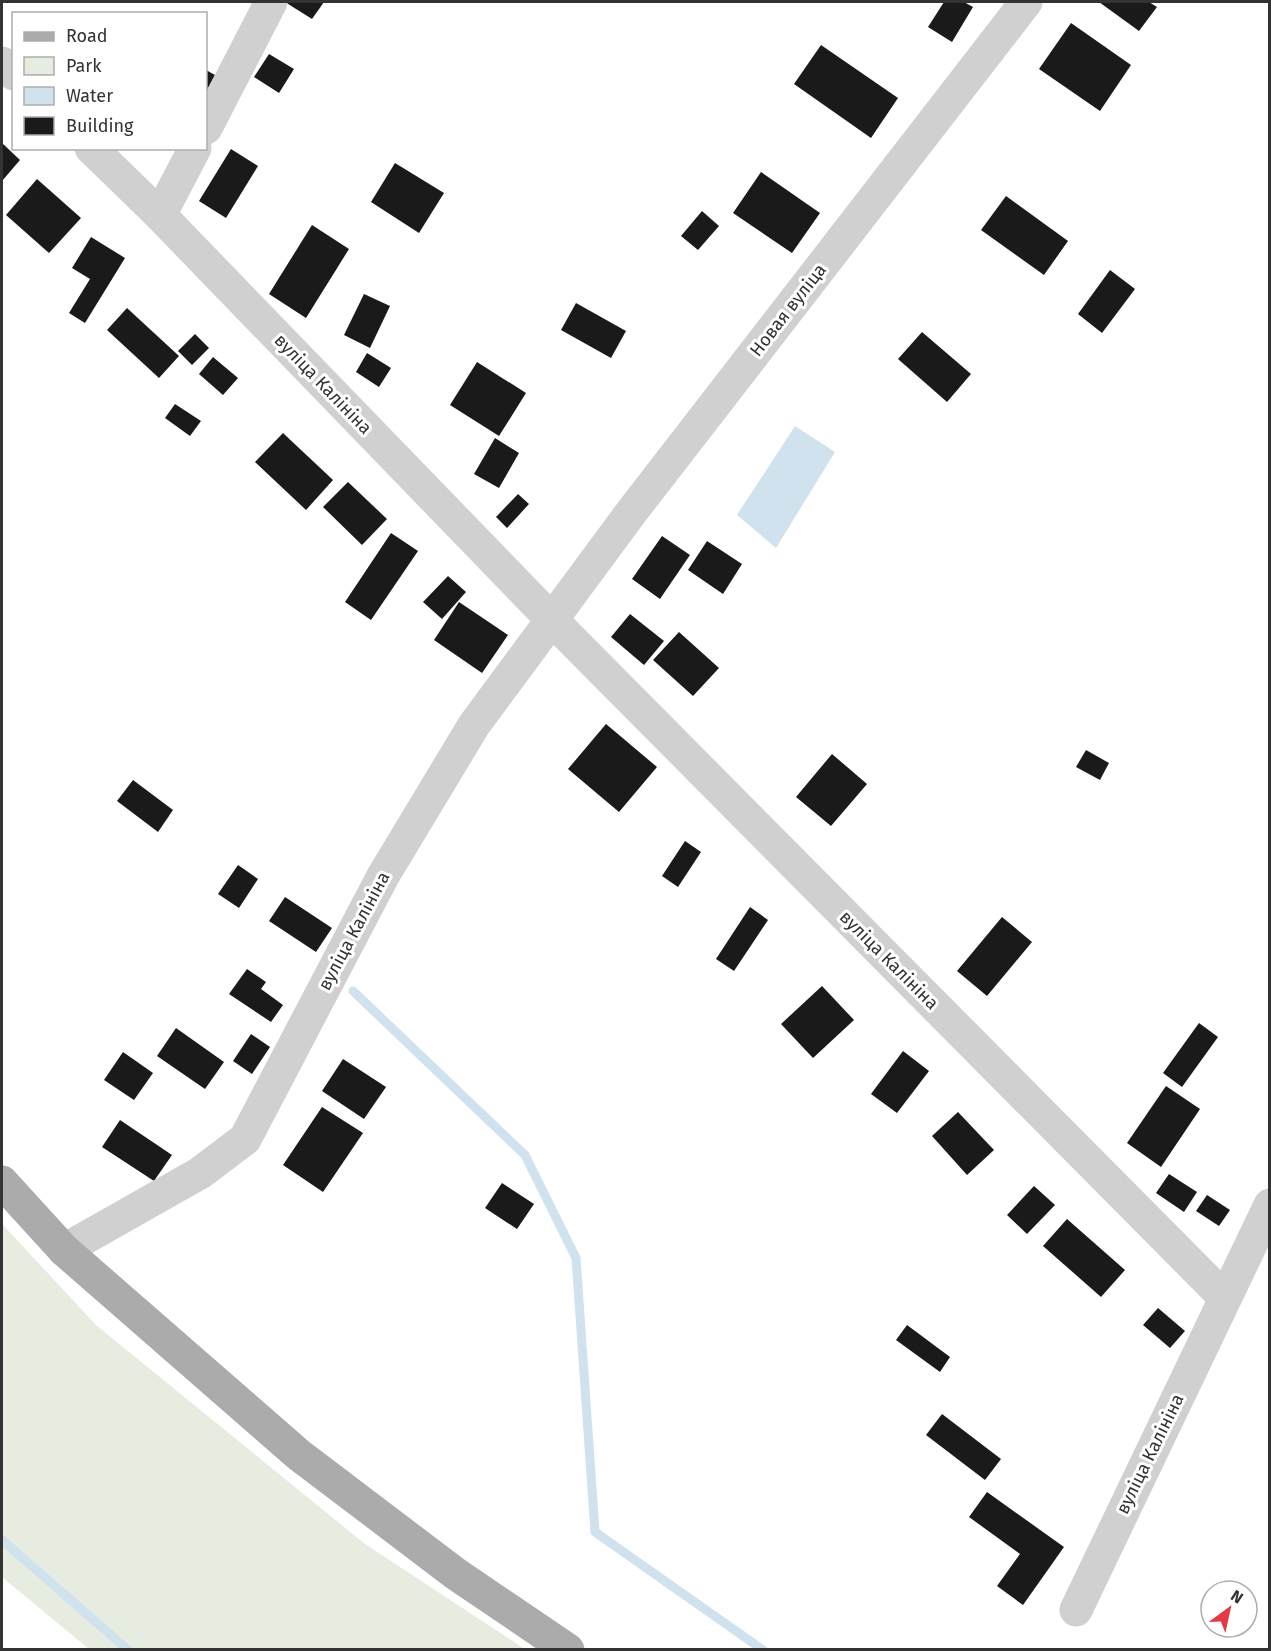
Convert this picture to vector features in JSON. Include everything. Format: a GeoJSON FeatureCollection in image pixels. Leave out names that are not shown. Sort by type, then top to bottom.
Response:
{"type":"FeatureCollection","features":[{"type":"Feature","properties":{"kind":"main road"},"geometry":{"type":"LineString","coordinates":[[2,1182],[64,1250],[299,1455],[456,1574],[568,1650]]}},
{"type":"Feature","properties":{"kind":"street"},"geometry":{"type":"LineString","coordinates":[[207,126],[272,2]]}},
{"type":"Feature","properties":{"kind":"street","name":"Новая вуліца"},"geometry":{"type":"LineString","coordinates":[[553,621],[633,510],[1026,2]]}},
{"type":"Feature","properties":{"kind":"street","name":"вуліца Калініна"},"geometry":{"type":"LineString","coordinates":[[93,150],[160,215],[553,621],[1225,1298]]}},
{"type":"Feature","properties":{"kind":"street"},"geometry":{"type":"LineString","coordinates":[[160,215],[194,150]]}},
{"type":"Feature","properties":{"kind":"street","name":"вуліца Калініна"},"geometry":{"type":"LineString","coordinates":[[64,1250],[200,1173],[245,1139],[389,866],[474,725],[553,621]]}},
{"type":"Feature","properties":{"kind":"street","name":"вуліца Калініна"},"geometry":{"type":"LineString","coordinates":[[1076,1610],[1269,1205]]}},
{"type":"Feature","properties":{"kind":"green space"},"geometry":{"type":"Polygon","coordinates":[[[2,1224],[97,1326],[365,1544],[525,1649],[89,1649],[2,1577],[2,1224]]]}},
{"type":"Feature","properties":{"kind":"water"},"geometry":{"type":"Polygon","coordinates":[[[795,426],[835,452],[776,548],[737,515],[795,426]]]}},
{"type":"Feature","properties":{"kind":"building"},"geometry":{"type":"Polygon","coordinates":[[[285,2],[324,2],[312,19],[285,2]]]}},
{"type":"Feature","properties":{"kind":"building"},"geometry":{"type":"Polygon","coordinates":[[[944,2],[964,2],[973,7],[952,42],[928,27],[944,2]]]}},
{"type":"Feature","properties":{"kind":"building"},"geometry":{"type":"Polygon","coordinates":[[[1099,2],[1149,2],[1157,7],[1139,31],[1099,2]]]}},
{"type":"Feature","properties":{"kind":"building"},"geometry":{"type":"Polygon","coordinates":[[[1071,23],[1131,65],[1100,111],[1039,69],[1071,23]]]}},
{"type":"Feature","properties":{"kind":"building"},"geometry":{"type":"Polygon","coordinates":[[[821,45],[898,98],[871,138],[794,84],[821,45]]]}},
{"type":"Feature","properties":{"kind":"building"},"geometry":{"type":"Polygon","coordinates":[[[269,54],[294,69],[279,93],[254,77],[269,54]]]}},
{"type":"Feature","properties":{"kind":"building"},"geometry":{"type":"Polygon","coordinates":[[[207,71],[215,75],[207,90],[207,71]]]}},
{"type":"Feature","properties":{"kind":"building"},"geometry":{"type":"Polygon","coordinates":[[[2,143],[20,160],[2,181],[2,143]]]}},
{"type":"Feature","properties":{"kind":"building"},"geometry":{"type":"Polygon","coordinates":[[[231,149],[258,166],[226,218],[199,201],[231,149]]]}},
{"type":"Feature","properties":{"kind":"building"},"geometry":{"type":"Polygon","coordinates":[[[395,163],[444,193],[419,233],[371,202],[395,163]]]}},
{"type":"Feature","properties":{"kind":"building"},"geometry":{"type":"Polygon","coordinates":[[[761,172],[820,213],[792,253],[733,213],[761,172]]]}},
{"type":"Feature","properties":{"kind":"building"},"geometry":{"type":"Polygon","coordinates":[[[37,179],[81,218],[49,253],[6,215],[37,179]]]}},
{"type":"Feature","properties":{"kind":"building"},"geometry":{"type":"Polygon","coordinates":[[[1006,196],[1068,241],[1044,275],[981,230],[1006,196]]]}},
{"type":"Feature","properties":{"kind":"building"},"geometry":{"type":"Polygon","coordinates":[[[702,211],[719,226],[698,250],[681,236],[702,211]]]}},
{"type":"Feature","properties":{"kind":"building"},"geometry":{"type":"Polygon","coordinates":[[[312,225],[349,249],[306,318],[269,294],[312,225]]]}},
{"type":"Feature","properties":{"kind":"building"},"geometry":{"type":"Polygon","coordinates":[[[91,237],[125,258],[85,323],[69,313],[90,279],[72,268],[91,237]]]}},
{"type":"Feature","properties":{"kind":"building"},"geometry":{"type":"Polygon","coordinates":[[[1110,270],[1135,289],[1102,333],[1078,314],[1110,270]]]}},
{"type":"Feature","properties":{"kind":"building"},"geometry":{"type":"Polygon","coordinates":[[[364,294],[390,306],[370,348],[344,335],[364,294]]]}},
{"type":"Feature","properties":{"kind":"building"},"geometry":{"type":"Polygon","coordinates":[[[576,303],[626,331],[611,358],[561,330],[576,303]]]}},
{"type":"Feature","properties":{"kind":"building"},"geometry":{"type":"Polygon","coordinates":[[[127,308],[179,356],[159,378],[107,330],[127,308]]]}},
{"type":"Feature","properties":{"kind":"building"},"geometry":{"type":"Polygon","coordinates":[[[922,332],[971,374],[947,402],[898,359],[922,332]]]}},
{"type":"Feature","properties":{"kind":"building"},"geometry":{"type":"Polygon","coordinates":[[[195,334],[209,348],[192,365],[178,351],[195,334]]]}},
{"type":"Feature","properties":{"kind":"building"},"geometry":{"type":"Polygon","coordinates":[[[367,353],[391,368],[379,387],[356,372],[367,353]]]}},
{"type":"Feature","properties":{"kind":"building"},"geometry":{"type":"Polygon","coordinates":[[[213,357],[238,378],[223,395],[199,374],[213,357]]]}},
{"type":"Feature","properties":{"kind":"building"},"geometry":{"type":"Polygon","coordinates":[[[477,362],[526,393],[499,436],[450,405],[477,362]]]}},
{"type":"Feature","properties":{"kind":"building"},"geometry":{"type":"Polygon","coordinates":[[[175,404],[201,421],[190,436],[165,418],[175,404]]]}},
{"type":"Feature","properties":{"kind":"building"},"geometry":{"type":"Polygon","coordinates":[[[283,433],[333,480],[306,510],[255,462],[283,433]]]}},
{"type":"Feature","properties":{"kind":"building"},"geometry":{"type":"Polygon","coordinates":[[[495,438],[519,453],[499,488],[474,474],[495,438]]]}},
{"type":"Feature","properties":{"kind":"building"},"geometry":{"type":"Polygon","coordinates":[[[348,482],[387,519],[362,545],[323,507],[348,482]]]}},
{"type":"Feature","properties":{"kind":"building"},"geometry":{"type":"Polygon","coordinates":[[[518,494],[529,504],[507,528],[496,517],[518,494]]]}},
{"type":"Feature","properties":{"kind":"building"},"geometry":{"type":"Polygon","coordinates":[[[391,533],[418,551],[371,620],[345,602],[391,533]]]}},
{"type":"Feature","properties":{"kind":"building"},"geometry":{"type":"Polygon","coordinates":[[[662,536],[690,555],[660,599],[632,579],[662,536]]]}},
{"type":"Feature","properties":{"kind":"building"},"geometry":{"type":"Polygon","coordinates":[[[707,541],[742,564],[723,594],[688,570],[707,541]]]}},
{"type":"Feature","properties":{"kind":"building"},"geometry":{"type":"Polygon","coordinates":[[[448,576],[466,592],[442,619],[423,602],[448,576]]]}},
{"type":"Feature","properties":{"kind":"building"},"geometry":{"type":"Polygon","coordinates":[[[459,602],[508,635],[482,673],[434,640],[459,602]]]}},
{"type":"Feature","properties":{"kind":"building"},"geometry":{"type":"Polygon","coordinates":[[[630,614],[664,641],[644,665],[611,637],[630,614]]]}},
{"type":"Feature","properties":{"kind":"building"},"geometry":{"type":"Polygon","coordinates":[[[679,632],[719,668],[693,696],[653,660],[679,632]]]}},
{"type":"Feature","properties":{"kind":"building"},"geometry":{"type":"Polygon","coordinates":[[[606,724],[657,767],[619,812],[568,769],[606,724]]]}},
{"type":"Feature","properties":{"kind":"building"},"geometry":{"type":"Polygon","coordinates":[[[1086,750],[1109,763],[1100,780],[1076,767],[1086,750]]]}},
{"type":"Feature","properties":{"kind":"building"},"geometry":{"type":"Polygon","coordinates":[[[832,754],[867,784],[831,826],[796,797],[832,754]]]}},
{"type":"Feature","properties":{"kind":"building"},"geometry":{"type":"Polygon","coordinates":[[[133,780],[173,810],[158,832],[117,801],[133,780]]]}},
{"type":"Feature","properties":{"kind":"building"},"geometry":{"type":"Polygon","coordinates":[[[685,841],[701,852],[678,887],[662,876],[685,841]]]}},
{"type":"Feature","properties":{"kind":"building"},"geometry":{"type":"Polygon","coordinates":[[[238,865],[258,879],[239,908],[218,894],[238,865]]]}},
{"type":"Feature","properties":{"kind":"building"},"geometry":{"type":"Polygon","coordinates":[[[285,897],[332,928],[316,952],[269,921],[285,897]]]}},
{"type":"Feature","properties":{"kind":"building"},"geometry":{"type":"Polygon","coordinates":[[[750,907],[768,920],[734,971],[716,959],[750,907]]]}},
{"type":"Feature","properties":{"kind":"building"},"geometry":{"type":"Polygon","coordinates":[[[1002,917],[1032,942],[987,996],[957,971],[1002,917]]]}},
{"type":"Feature","properties":{"kind":"building"},"geometry":{"type":"Polygon","coordinates":[[[247,969],[266,982],[261,989],[283,1005],[271,1022],[229,994],[247,969]]]}},
{"type":"Feature","properties":{"kind":"building"},"geometry":{"type":"Polygon","coordinates":[[[822,986],[854,1020],[813,1058],[781,1024],[822,986]]]}},
{"type":"Feature","properties":{"kind":"building"},"geometry":{"type":"Polygon","coordinates":[[[1199,1023],[1218,1037],[1182,1087],[1163,1073],[1199,1023]]]}},
{"type":"Feature","properties":{"kind":"building"},"geometry":{"type":"Polygon","coordinates":[[[176,1028],[224,1062],[205,1089],[157,1056],[176,1028]]]}},
{"type":"Feature","properties":{"kind":"building"},"geometry":{"type":"Polygon","coordinates":[[[251,1034],[270,1047],[252,1074],[233,1061],[251,1034]]]}},
{"type":"Feature","properties":{"kind":"building"},"geometry":{"type":"Polygon","coordinates":[[[903,1051],[929,1071],[897,1113],[871,1094],[903,1051]]]}},
{"type":"Feature","properties":{"kind":"building"},"geometry":{"type":"Polygon","coordinates":[[[123,1052],[153,1073],[134,1100],[104,1080],[123,1052]]]}},
{"type":"Feature","properties":{"kind":"building"},"geometry":{"type":"Polygon","coordinates":[[[343,1059],[386,1087],[364,1119],[322,1091],[343,1059]]]}},
{"type":"Feature","properties":{"kind":"building"},"geometry":{"type":"Polygon","coordinates":[[[1166,1086],[1200,1109],[1161,1167],[1127,1143],[1166,1086]]]}},
{"type":"Feature","properties":{"kind":"building"},"geometry":{"type":"Polygon","coordinates":[[[322,1107],[363,1133],[323,1192],[283,1165],[322,1107]]]}},
{"type":"Feature","properties":{"kind":"building"},"geometry":{"type":"Polygon","coordinates":[[[958,1112],[994,1150],[967,1175],[932,1136],[958,1112]]]}},
{"type":"Feature","properties":{"kind":"building"},"geometry":{"type":"Polygon","coordinates":[[[120,1120],[172,1155],[154,1181],[102,1147],[120,1120]]]}},
{"type":"Feature","properties":{"kind":"building"},"geometry":{"type":"Polygon","coordinates":[[[1169,1174],[1197,1192],[1184,1212],[1156,1193],[1169,1174]]]}},
{"type":"Feature","properties":{"kind":"building"},"geometry":{"type":"Polygon","coordinates":[[[502,1183],[534,1204],[517,1229],[485,1208],[502,1183]]]}},
{"type":"Feature","properties":{"kind":"building"},"geometry":{"type":"Polygon","coordinates":[[[1034,1186],[1055,1205],[1027,1234],[1007,1215],[1034,1186]]]}},
{"type":"Feature","properties":{"kind":"building"},"geometry":{"type":"Polygon","coordinates":[[[1207,1195],[1230,1210],[1219,1226],[1196,1211],[1207,1195]]]}},
{"type":"Feature","properties":{"kind":"building"},"geometry":{"type":"Polygon","coordinates":[[[1067,1219],[1125,1270],[1101,1297],[1043,1246],[1067,1219]]]}},
{"type":"Feature","properties":{"kind":"building"},"geometry":{"type":"Polygon","coordinates":[[[1158,1308],[1185,1331],[1170,1348],[1143,1325],[1158,1308]]]}},
{"type":"Feature","properties":{"kind":"building"},"geometry":{"type":"Polygon","coordinates":[[[907,1325],[950,1357],[940,1372],[896,1340],[907,1325]]]}},
{"type":"Feature","properties":{"kind":"building"},"geometry":{"type":"Polygon","coordinates":[[[942,1414],[1001,1459],[985,1480],[926,1435],[942,1414]]]}},
{"type":"Feature","properties":{"kind":"building"},"geometry":{"type":"Polygon","coordinates":[[[987,1492],[1064,1547],[1023,1605],[997,1586],[1020,1554],[969,1517],[987,1492]]]}},
{"type":"Feature","properties":{"kind":"waterway"},"geometry":{"type":"LineString","coordinates":[[353,991],[525,1155],[576,1258],[595,1532],[763,1650]]}},
{"type":"Feature","properties":{"kind":"waterway"},"geometry":{"type":"LineString","coordinates":[[2,1540],[128,1650]]}}]}
